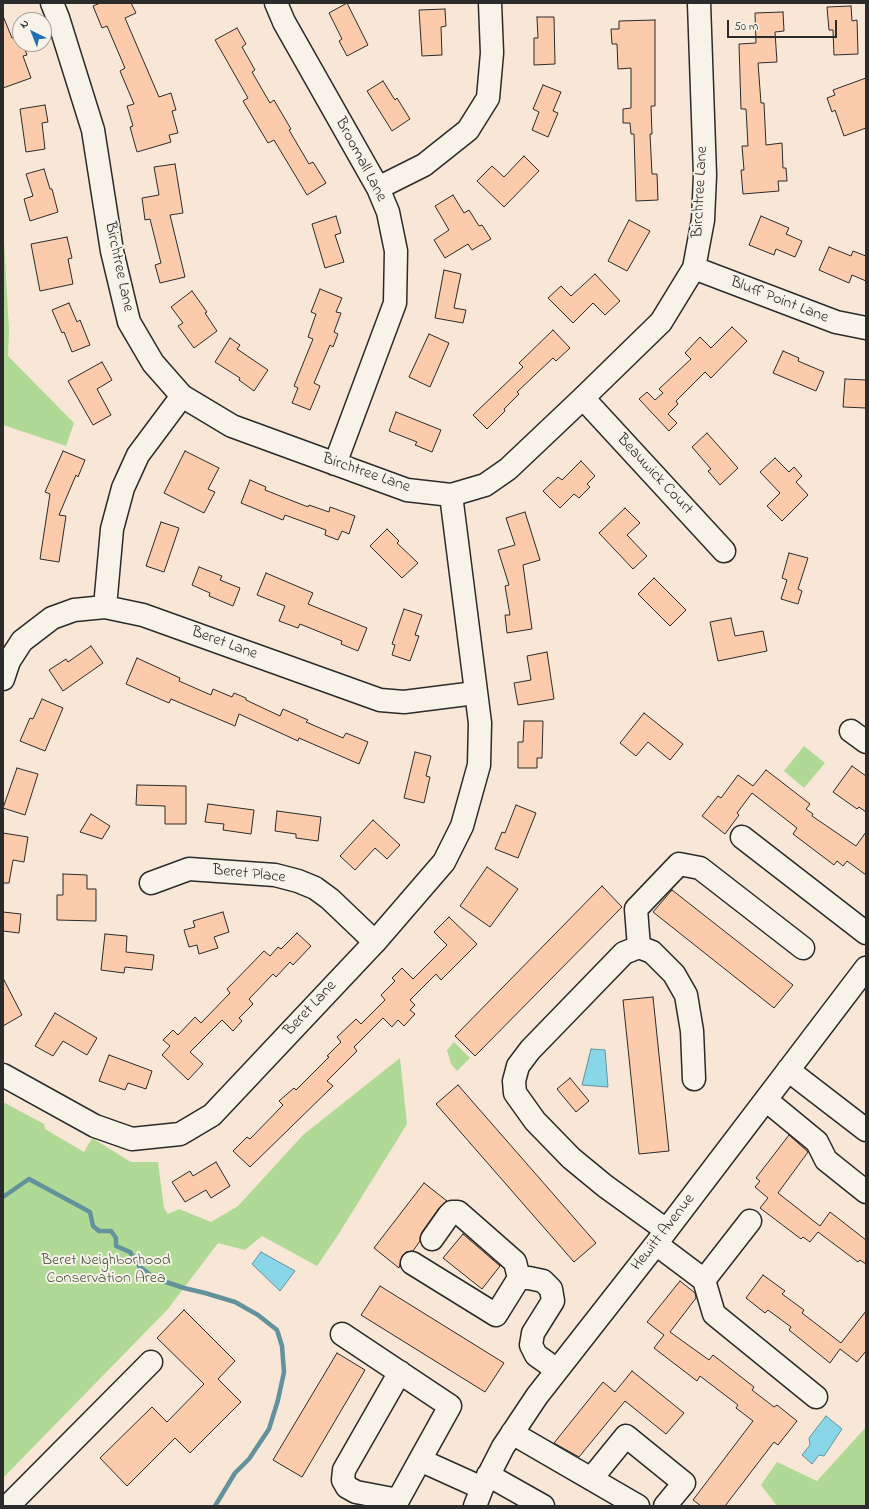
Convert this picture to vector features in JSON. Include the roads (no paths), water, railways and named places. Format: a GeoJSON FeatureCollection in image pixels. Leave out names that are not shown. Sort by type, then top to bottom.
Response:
{"type":"FeatureCollection","features":[{"type":"Feature","properties":{"kind":"street","name":"Birchtree Lane"},"geometry":{"type":"LineString","coordinates":[[52,3],[93,130],[112,251],[129,322],[153,363],[182,396],[232,426],[407,490],[451,495],[485,485],[508,468],[584,398],[661,322],[694,268],[703,220],[705,175],[699,3]]}},
{"type":"Feature","properties":{"kind":"street","name":"Broomall Lane"},"geometry":{"type":"LineString","coordinates":[[276,3],[284,22],[378,188],[388,212],[396,251],[395,303],[335,464]]}},
{"type":"Feature","properties":{"kind":"street"},"geometry":{"type":"LineString","coordinates":[[378,188],[424,165],[468,130],[488,98],[492,53],[490,3]]}},
{"type":"Feature","properties":{"kind":"street","name":"Bluff Point Lane"},"geometry":{"type":"LineString","coordinates":[[694,268],[836,322],[866,328]]}},
{"type":"Feature","properties":{"kind":"street"},"geometry":{"type":"LineString","coordinates":[[105,607],[112,529],[123,488],[138,455],[182,396]]}},
{"type":"Feature","properties":{"kind":"street","name":"Beauwick Court"},"geometry":{"type":"LineString","coordinates":[[584,398],[724,551]]}},
{"type":"Feature","properties":{"kind":"street","name":"Beret Lane"},"geometry":{"type":"LineString","coordinates":[[3,1075],[94,1126],[132,1139],[180,1134],[212,1115],[375,942],[444,862],[462,826],[478,765],[480,723],[451,495]]}},
{"type":"Feature","properties":{"kind":"street","name":"Beret Lane"},"geometry":{"type":"LineString","coordinates":[[3,680],[9,661],[22,642],[52,618],[74,610],[105,607],[143,615],[380,700],[404,702],[475,693]]}},
{"type":"Feature","properties":{"kind":"street"},"geometry":{"type":"LineString","coordinates":[[742,837],[866,933]]}},
{"type":"Feature","properties":{"kind":"street"},"geometry":{"type":"LineString","coordinates":[[639,947],[636,909],[679,864],[700,868],[803,948]]}},
{"type":"Feature","properties":{"kind":"street","name":"Beret Place"},"geometry":{"type":"LineString","coordinates":[[151,882],[189,870],[232,872],[282,877],[314,888],[330,899],[375,942]]}},
{"type":"Feature","properties":{"kind":"street"},"geometry":{"type":"LineString","coordinates":[[694,1079],[692,1031],[686,995],[674,974],[652,952],[639,947],[624,953],[530,1050],[518,1066],[514,1081],[515,1093],[535,1121],[571,1158],[605,1186],[661,1237],[704,1280],[714,1314],[816,1397]]}},
{"type":"Feature","properties":{"kind":"street","name":"Hewitt Avenue"},"geometry":{"type":"LineString","coordinates":[[482,1490],[503,1447],[537,1396],[661,1237],[866,968]]}},
{"type":"Feature","properties":{"kind":"street"},"geometry":{"type":"LineString","coordinates":[[788,1070],[866,1130]]}},
{"type":"Feature","properties":{"kind":"street"},"geometry":{"type":"LineString","coordinates":[[766,1100],[817,1142],[826,1160],[866,1192]]}},
{"type":"Feature","properties":{"kind":"street"},"geometry":{"type":"LineString","coordinates":[[412,1263],[496,1315],[519,1278],[515,1262],[458,1212],[452,1212],[449,1215],[432,1238]]}},
{"type":"Feature","properties":{"kind":"street"},"geometry":{"type":"LineString","coordinates":[[704,1280],[750,1221]]}},
{"type":"Feature","properties":{"kind":"street"},"geometry":{"type":"LineString","coordinates":[[519,1278],[529,1278],[542,1281],[551,1289],[553,1301],[533,1333],[531,1345],[536,1354],[557,1370]]}},
{"type":"Feature","properties":{"kind":"street"},"geometry":{"type":"LineString","coordinates":[[342,1334],[400,1372],[450,1406],[398,1500],[356,1492],[347,1487],[343,1480],[344,1470],[400,1372]]}},
{"type":"Feature","properties":{"kind":"street"},"geometry":{"type":"LineString","coordinates":[[8,1506],[151,1362]]}},
{"type":"Feature","properties":{"kind":"street"},"geometry":{"type":"LineString","coordinates":[[512,1433],[638,1506]]}},
{"type":"Feature","properties":{"kind":"street"},"geometry":{"type":"LineString","coordinates":[[591,1479],[626,1436],[684,1483],[665,1506]]}},
{"type":"Feature","properties":{"kind":"street"},"geometry":{"type":"LineString","coordinates":[[420,1460],[482,1490],[543,1506]]}},
{"type":"Feature","properties":{"kind":"water"},"geometry":{"type":"Polygon","coordinates":[[[591,1049],[605,1050],[608,1087],[582,1085],[591,1049]]]}},
{"type":"Feature","properties":{"kind":"water"},"geometry":{"type":"Polygon","coordinates":[[[261,1252],[295,1271],[280,1291],[252,1264],[261,1252]]]}},
{"type":"Feature","properties":{"kind":"water"},"geometry":{"type":"Polygon","coordinates":[[[826,1416],[842,1429],[824,1456],[819,1455],[812,1464],[802,1455],[810,1445],[809,1438],[826,1416]]]}},
{"type":"Feature","properties":{"kind":"waterway"},"geometry":{"type":"LineString","coordinates":[[3,1197],[29,1179],[90,1212],[93,1226],[99,1231],[111,1231],[116,1238],[116,1246],[130,1252],[139,1266],[154,1278],[235,1302],[258,1315],[277,1330],[282,1346],[284,1372],[278,1400],[269,1429],[249,1459],[235,1473],[215,1506]]}},
{"type":"Feature","properties":{"kind":"park label","name":"Beret Neighborhood Conservation Area"},"geometry":{"type":"Point","coordinates":[106,1270]}}]}
